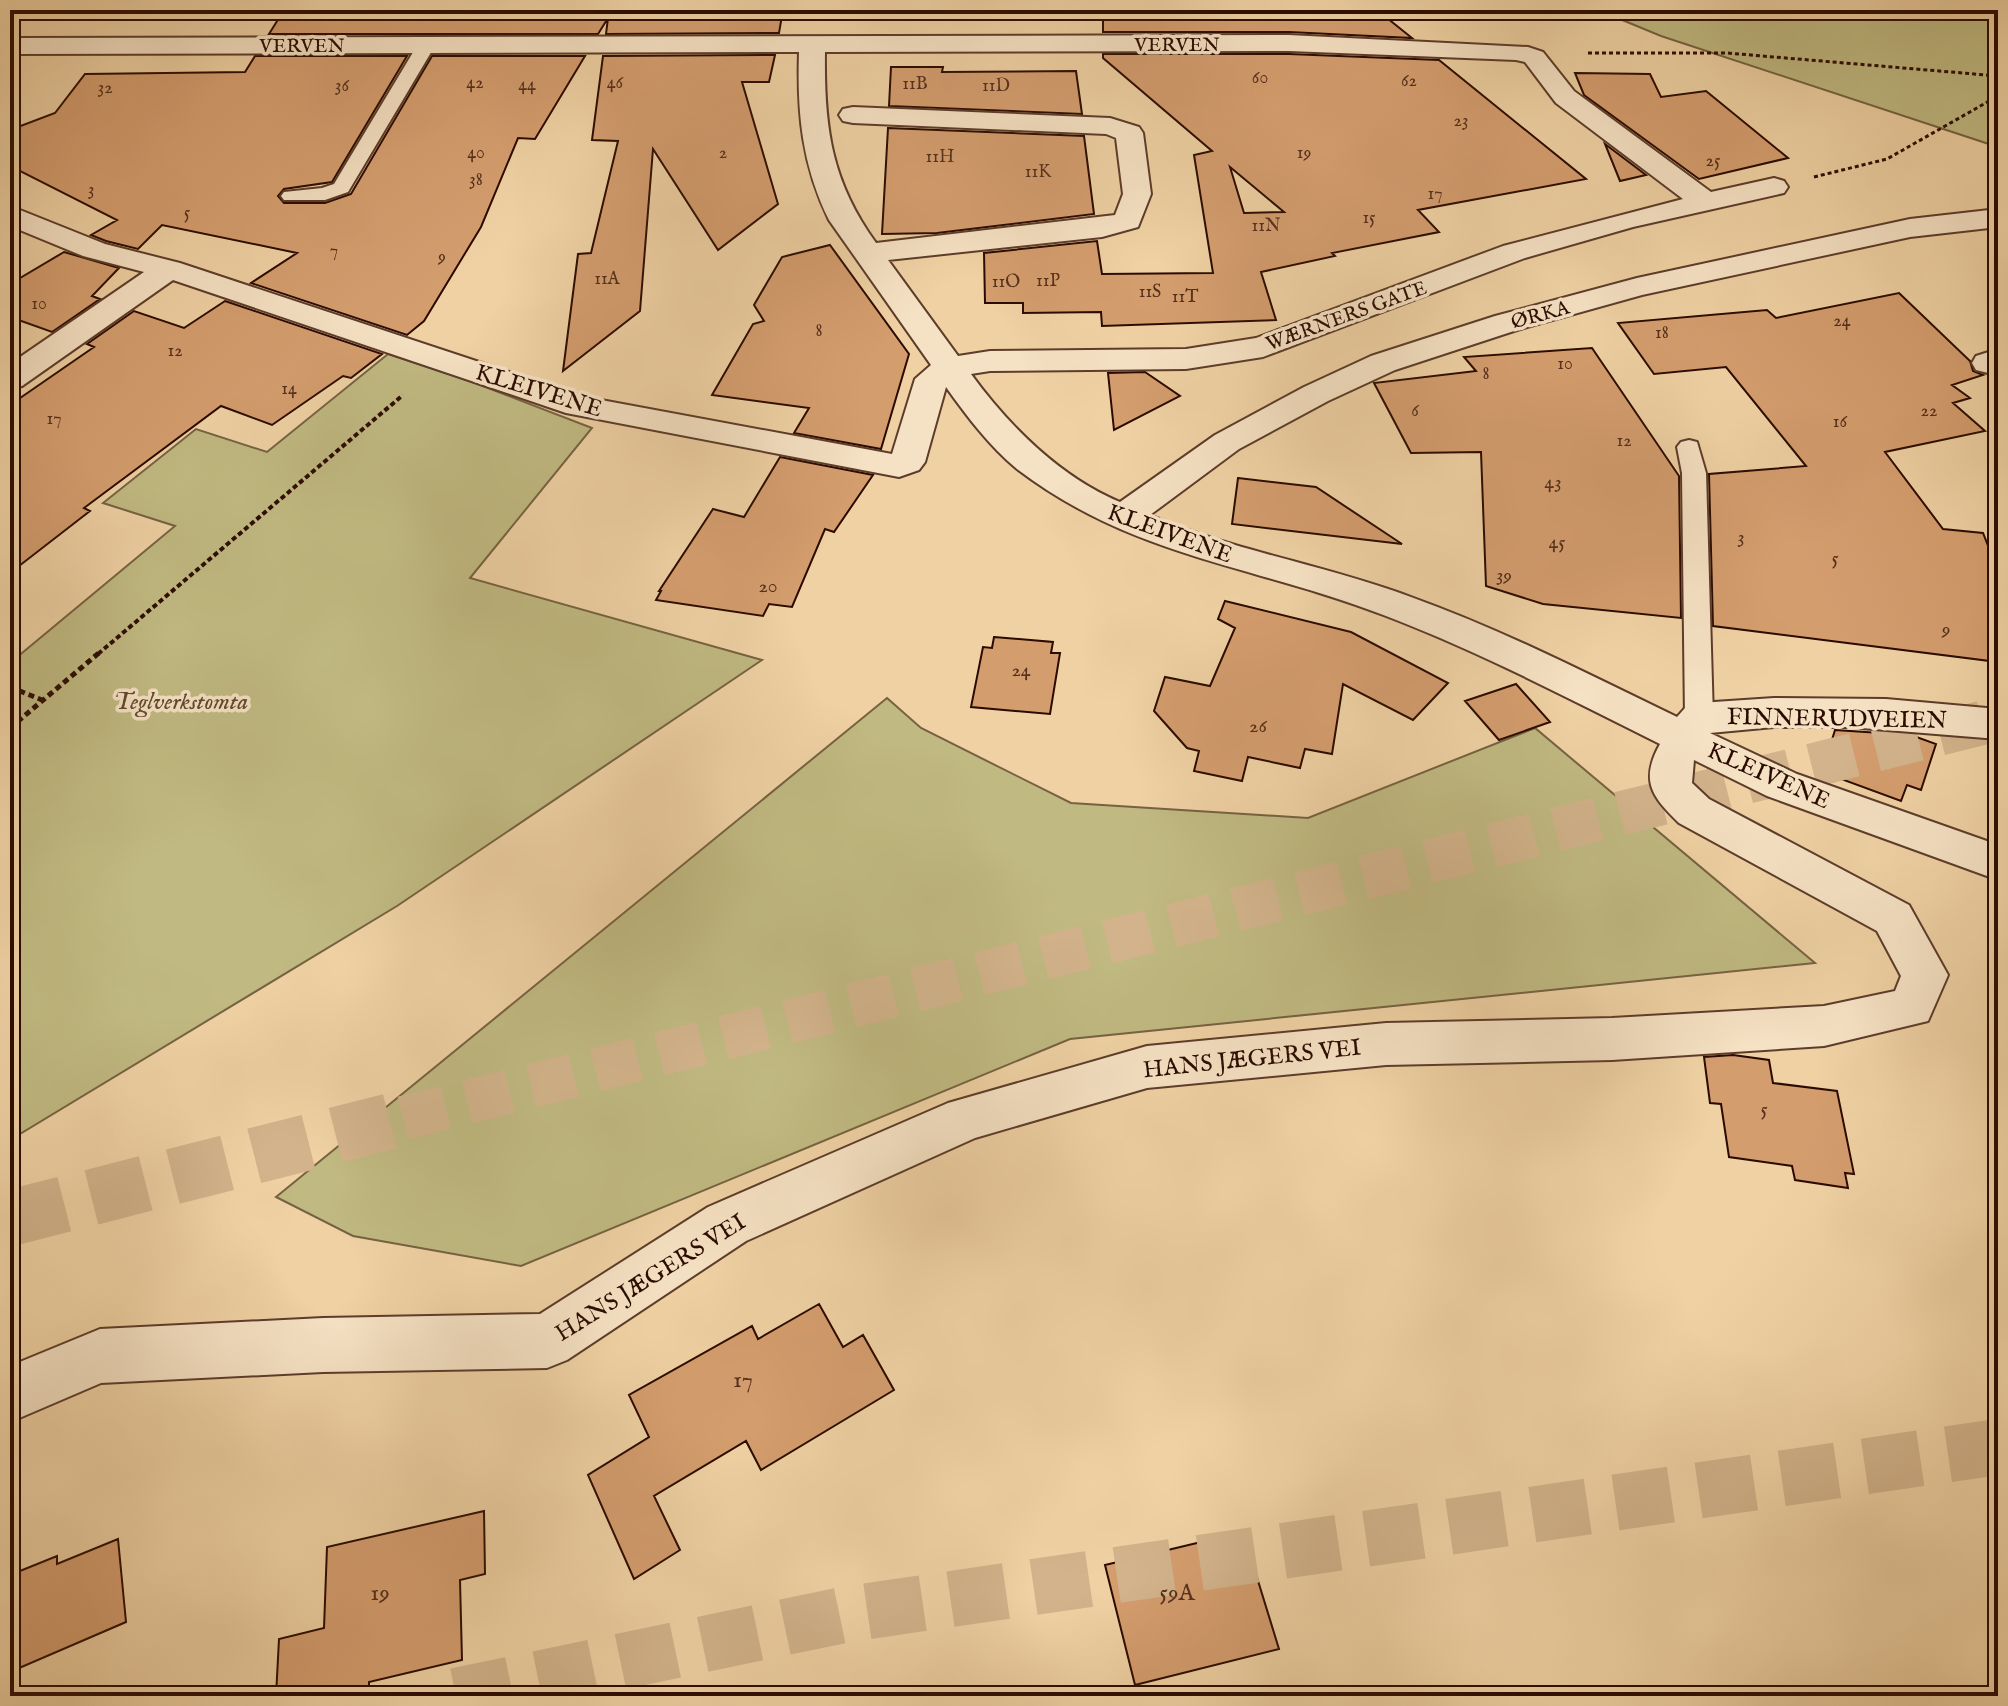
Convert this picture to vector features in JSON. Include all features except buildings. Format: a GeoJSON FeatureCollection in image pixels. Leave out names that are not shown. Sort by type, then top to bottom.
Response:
{"type":"FeatureCollection","features":[{"type":"Feature","properties":{"kind":"street","name":"VERVEN"},"geometry":{"type":"LineString","coordinates":[[10,46],[427,44],[600,32],[812,44],[1289,43],[1519,52],[1534,57]]}},
{"type":"Feature","properties":{"kind":"street"},"geometry":{"type":"LineString","coordinates":[[812,44],[810,118],[827,191],[951,367]]}},
{"type":"Feature","properties":{"kind":"street"},"geometry":{"type":"LineString","coordinates":[[1534,57],[1565,97],[1704,201]]}},
{"type":"Feature","properties":{"kind":"street"},"geometry":{"type":"LineString","coordinates":[[853,115],[1110,126],[1129,133],[1137,194],[1128,221],[1102,228],[868,253]]}},
{"type":"Feature","properties":{"kind":"street","name":"WÆRNERS GATE"},"geometry":{"type":"LineString","coordinates":[[951,367],[990,361],[1186,359],[1263,347],[1514,252],[1704,201],[1774,187]]}},
{"type":"Feature","properties":{"kind":"street","name":"KLEIVENE"},"geometry":{"type":"LineString","coordinates":[[10,215],[94,250],[169,269],[578,406],[899,466],[907,462],[932,379],[951,367],[981,410],[1028,460],[1111,513],[1211,550],[1307,575],[1398,606],[1692,728],[1782,785],[1998,863]]}},
{"type":"Feature","properties":{"kind":"street","name":"ØRKA"},"geometry":{"type":"LineString","coordinates":[[1111,513],[1227,442],[1316,394],[1383,363],[1506,323],[1637,287],[1910,228],[1998,218]]}},
{"type":"Feature","properties":{"kind":"street"},"geometry":{"type":"LineString","coordinates":[[10,379],[169,269]]}},
{"type":"Feature","properties":{"kind":"street","name":"FINNERUDVEIEN"},"geometry":{"type":"LineString","coordinates":[[1692,728],[1749,713],[1911,713],[1998,724]]}},
{"type":"Feature","properties":{"kind":"street","name":"HANS JÆGERS VEI"},"geometry":{"type":"LineString","coordinates":[[10,1394],[100,1356],[323,1345],[547,1341],[727,1224],[966,1119],[1147,1067],[1386,1044],[1612,1039],[1824,1026],[1911,1007],[1925,975],[1893,918],[1694,811],[1672,787],[1669,773],[1692,728]]}},
{"type":"Feature","properties":{"kind":"lane"},"geometry":{"type":"LineString","coordinates":[[291,196],[325,194],[341,188],[427,44]]}},
{"type":"Feature","properties":{"kind":"lane"},"geometry":{"type":"LineString","coordinates":[[1689,447],[1694,473],[1692,728]]}},
{"type":"Feature","properties":{"kind":"path"},"geometry":{"type":"LineString","coordinates":[[1534,57],[1563,53],[1727,53],[1998,76]]}},
{"type":"Feature","properties":{"kind":"path"},"geometry":{"type":"LineString","coordinates":[[1774,187],[1887,159],[1998,96]]}},
{"type":"Feature","properties":{"kind":"path"},"geometry":{"type":"LineString","coordinates":[[10,728],[413,386],[413,350]]}},
{"type":"Feature","properties":{"kind":"path"},"geometry":{"type":"LineString","coordinates":[[10,687],[43,700]]}},
{"type":"Feature","properties":{"kind":"green space"},"geometry":{"type":"Polygon","coordinates":[[[1598,10],[1998,10],[1998,147],[1661,36],[1598,10]]]}},
{"type":"Feature","properties":{"kind":"green space","name":"Teglverkstomta"},"geometry":{"type":"Polygon","coordinates":[[[388,354],[467,380],[592,428],[470,578],[762,660],[397,906],[10,1140],[10,663],[175,526],[103,503],[196,429],[267,452],[388,354]]]}},
{"type":"Feature","properties":{"kind":"green space"},"geometry":{"type":"Polygon","coordinates":[[[887,698],[921,728],[1071,803],[1308,818],[1535,728],[1815,963],[1070,1039],[521,1266],[353,1236],[276,1197],[887,698]]]}},
{"type":"Feature","properties":{"kind":"tunnel"},"geometry":{"type":"LineString","coordinates":[[403,1118],[1998,719]]}},
{"type":"Feature","properties":{"kind":"tunnel"},"geometry":{"type":"LineString","coordinates":[[10,1218],[411,1116]]}},
{"type":"Feature","properties":{"kind":"tunnel"},"geometry":{"type":"LineString","coordinates":[[456,1696],[848,1614],[1998,1447]]}}]}
